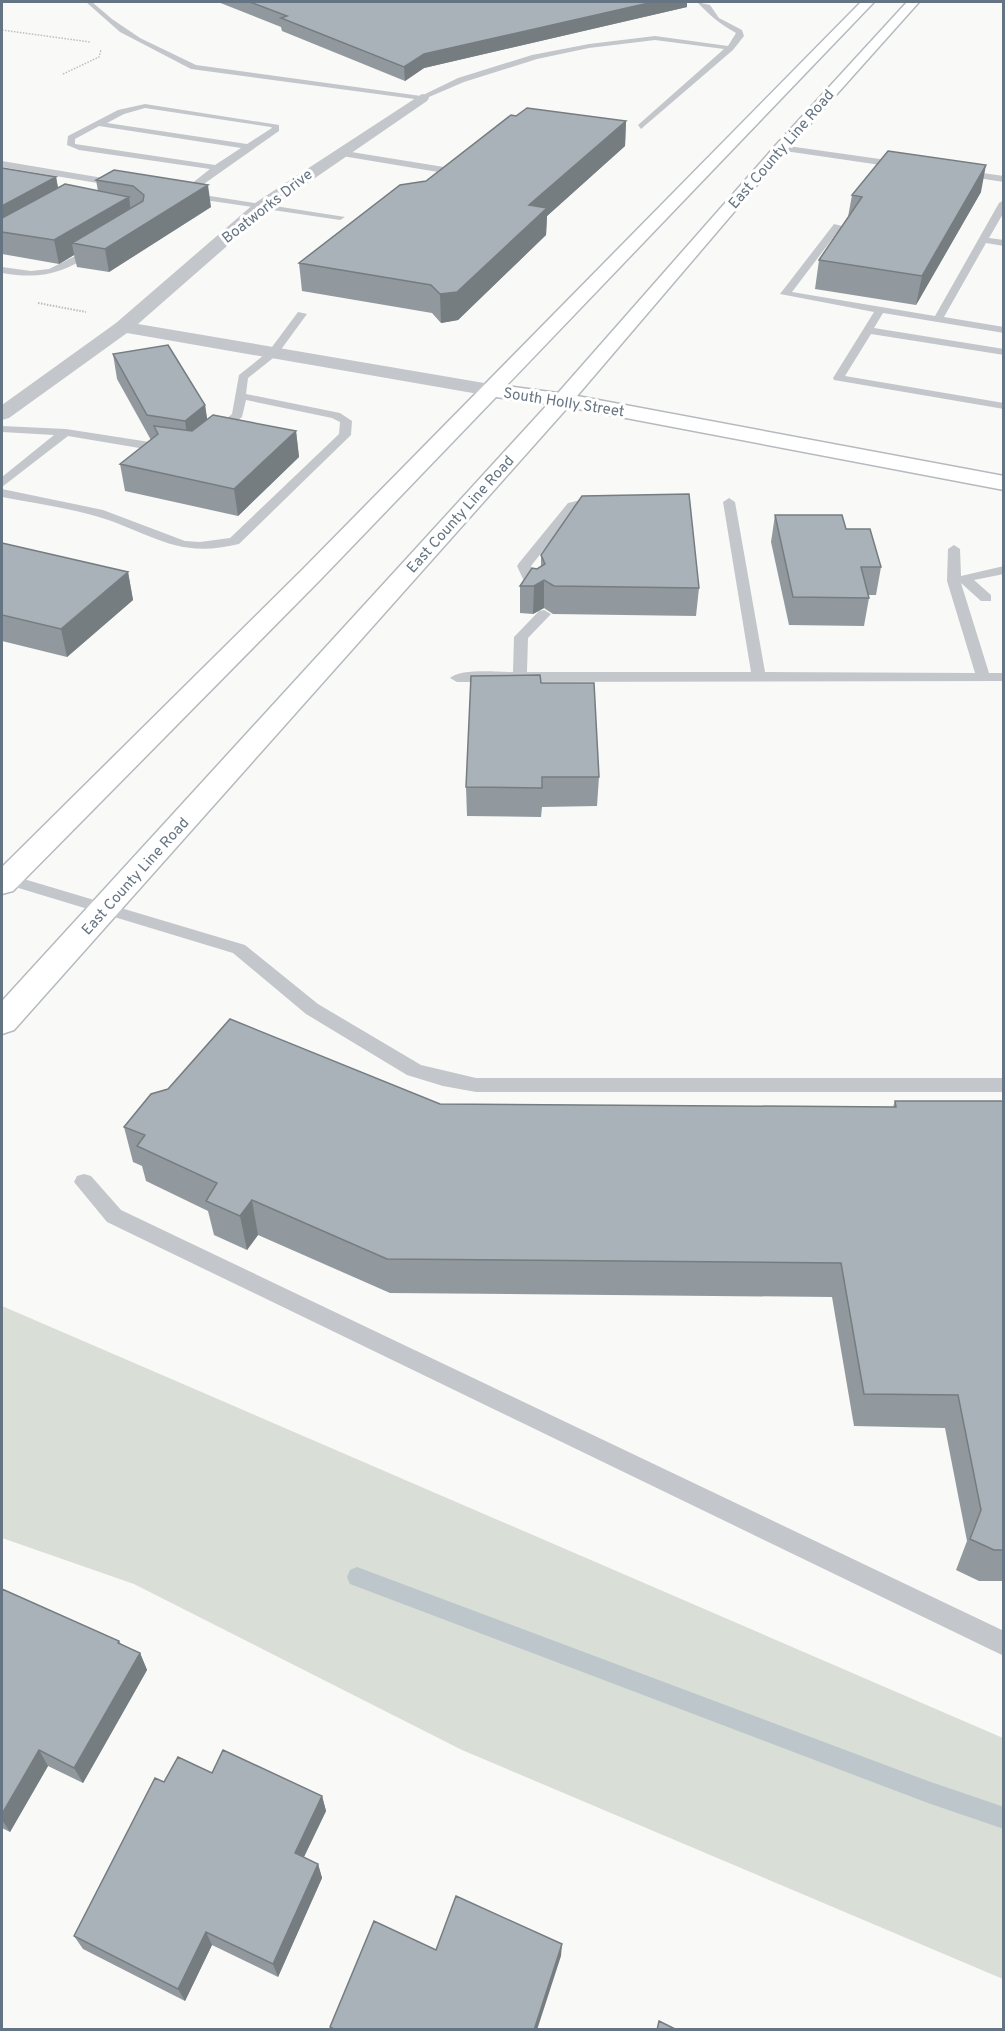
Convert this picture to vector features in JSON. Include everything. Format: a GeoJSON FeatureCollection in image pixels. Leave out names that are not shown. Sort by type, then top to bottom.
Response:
{"type":"FeatureCollection","features":[{"type":"Feature","properties":{"kind":"main road"},"geometry":{"type":"LineString","coordinates":[[4,882],[312,574],[867,2]]}},
{"type":"Feature","properties":{"kind":"main road","name":"East County Line Road"},"geometry":{"type":"LineString","coordinates":[[2,1022],[563,400],[781,148],[913,2]]}},
{"type":"Feature","properties":{"kind":"main road"},"geometry":{"type":"LineString","coordinates":[[811,80],[818,52]]}},
{"type":"Feature","properties":{"kind":"main road"},"geometry":{"type":"LineString","coordinates":[[781,148],[772,145],[770,139],[782,124]]}},
{"type":"Feature","properties":{"kind":"main road","name":"South Holly Street"},"geometry":{"type":"LineString","coordinates":[[490,390],[563,400],[1004,483]]}},
{"type":"Feature","properties":{"kind":"street","name":"Boatworks Drive"},"geometry":{"type":"LineString","coordinates":[[6,407],[123,327],[261,207],[422,98]]}},
{"type":"Feature","properties":{"kind":"street","name":"South Holly Street"},"geometry":{"type":"LineString","coordinates":[[123,327],[490,390]]}},
{"type":"Feature","properties":{"kind":"lane"},"geometry":{"type":"LineString","coordinates":[[89,2],[97,11],[160,52],[194,67],[422,98],[461,80],[515,63],[589,46],[656,38],[730,48]]}},
{"type":"Feature","properties":{"kind":"lane"},"geometry":{"type":"LineString","coordinates":[[640,128],[730,48],[740,36],[739,32],[716,19],[708,6],[700,2]]}},
{"type":"Feature","properties":{"kind":"lane"},"geometry":{"type":"LineString","coordinates":[[184,194],[216,168],[276,129],[275,125],[145,106],[121,112],[71,138],[71,145],[216,168]]}},
{"type":"Feature","properties":{"kind":"lane"},"geometry":{"type":"LineString","coordinates":[[99,124],[249,147]]}},
{"type":"Feature","properties":{"kind":"lane"},"geometry":{"type":"LineString","coordinates":[[781,148],[915,167]]}},
{"type":"Feature","properties":{"kind":"lane"},"geometry":{"type":"LineString","coordinates":[[339,153],[444,170]]}},
{"type":"Feature","properties":{"kind":"lane"},"geometry":{"type":"LineString","coordinates":[[2,164],[126,185]]}},
{"type":"Feature","properties":{"kind":"lane"},"geometry":{"type":"LineString","coordinates":[[948,171],[1004,179]]}},
{"type":"Feature","properties":{"kind":"lane"},"geometry":{"type":"LineString","coordinates":[[85,191],[103,181]]}},
{"type":"Feature","properties":{"kind":"lane"},"geometry":{"type":"LineString","coordinates":[[172,192],[340,217]]}},
{"type":"Feature","properties":{"kind":"lane"},"geometry":{"type":"LineString","coordinates":[[938,319],[1004,202]]}},
{"type":"Feature","properties":{"kind":"lane"},"geometry":{"type":"LineString","coordinates":[[837,226],[785,294],[1004,330]]}},
{"type":"Feature","properties":{"kind":"lane"},"geometry":{"type":"LineString","coordinates":[[983,240],[1004,243]]}},
{"type":"Feature","properties":{"kind":"lane"},"geometry":{"type":"LineString","coordinates":[[2,270],[35,276],[56,273],[103,243]]}},
{"type":"Feature","properties":{"kind":"lane"},"geometry":{"type":"LineString","coordinates":[[881,309],[838,378],[1004,406]]}},
{"type":"Feature","properties":{"kind":"lane"},"geometry":{"type":"LineString","coordinates":[[210,438],[238,415],[243,377],[273,353],[302,314]]}},
{"type":"Feature","properties":{"kind":"lane"},"geometry":{"type":"LineString","coordinates":[[868,330],[1004,352]]}},
{"type":"Feature","properties":{"kind":"lane"},"geometry":{"type":"LineString","coordinates":[[2,493],[110,516],[154,537],[195,548],[218,547],[234,541],[345,435],[346,422],[336,415],[241,396]]}},
{"type":"Feature","properties":{"kind":"lane"},"geometry":{"type":"LineString","coordinates":[[2,429],[22,432],[66,432],[181,451]]}},
{"type":"Feature","properties":{"kind":"lane"},"geometry":{"type":"LineString","coordinates":[[2,483],[66,432]]}},
{"type":"Feature","properties":{"kind":"lane"},"geometry":{"type":"LineString","coordinates":[[535,591],[524,566],[572,506],[595,500],[617,499]]}},
{"type":"Feature","properties":{"kind":"lane"},"geometry":{"type":"LineString","coordinates":[[729,502],[759,676]]}},
{"type":"Feature","properties":{"kind":"lane"},"geometry":{"type":"LineString","coordinates":[[954,549],[959,580],[983,677]]}},
{"type":"Feature","properties":{"kind":"lane"},"geometry":{"type":"LineString","coordinates":[[959,580],[1001,573]]}},
{"type":"Feature","properties":{"kind":"lane"},"geometry":{"type":"LineString","coordinates":[[959,580],[986,598]]}},
{"type":"Feature","properties":{"kind":"lane"},"geometry":{"type":"LineString","coordinates":[[520,676],[521,637],[544,614]]}},
{"type":"Feature","properties":{"kind":"lane"},"geometry":{"type":"LineString","coordinates":[[457,678],[520,676],[1004,677]]}},
{"type":"Feature","properties":{"kind":"lane"},"geometry":{"type":"LineString","coordinates":[[4,882],[239,949],[312,1009],[414,1070],[443,1079],[476,1085],[1004,1085]]}},
{"type":"Feature","properties":{"kind":"lane"},"geometry":{"type":"LineString","coordinates":[[84,1182],[114,1216],[1004,1644]]}},
{"type":"Feature","properties":{"kind":"path"},"geometry":{"type":"LineString","coordinates":[[2,30],[97,42]]}},
{"type":"Feature","properties":{"kind":"path"},"geometry":{"type":"LineString","coordinates":[[63,74],[99,57],[101,53]]}},
{"type":"Feature","properties":{"kind":"path"},"geometry":{"type":"LineString","coordinates":[[36,303],[104,315],[123,327]]}},
{"type":"Feature","properties":{"kind":"shaded area"},"geometry":{"type":"Polygon","coordinates":[[[2,1306],[1003,1738],[1003,1979],[462,1750],[134,1584],[2,1538],[2,1306]]]}},
{"type":"Feature","properties":{"kind":"building"},"geometry":{"type":"Polygon","coordinates":[[[250,2],[653,2],[424,54],[404,67],[281,18],[287,16],[250,2]]]}},
{"type":"Feature","properties":{"kind":"building"},"geometry":{"type":"Polygon","coordinates":[[[527,108],[626,121],[529,205],[547,208],[457,292],[440,294],[431,285],[299,263],[400,185],[426,181],[511,115],[516,116],[527,108]]]}},
{"type":"Feature","properties":{"kind":"building"},"geometry":{"type":"Polygon","coordinates":[[[888,151],[986,165],[922,276],[819,260],[862,197],[852,195],[888,151]]]}},
{"type":"Feature","properties":{"kind":"building"},"geometry":{"type":"Polygon","coordinates":[[[2,168],[56,177],[2,206],[2,168]]]}},
{"type":"Feature","properties":{"kind":"building"},"geometry":{"type":"Polygon","coordinates":[[[114,170],[208,185],[105,249],[72,243],[143,201],[144,195],[133,186],[96,180],[114,170]]]}},
{"type":"Feature","properties":{"kind":"building"},"geometry":{"type":"Polygon","coordinates":[[[65,184],[129,197],[54,240],[2,232],[2,218],[65,184]]]}},
{"type":"Feature","properties":{"kind":"building"},"geometry":{"type":"Polygon","coordinates":[[[168,345],[205,405],[185,421],[147,415],[113,354],[168,345]]]}},
{"type":"Feature","properties":{"kind":"building"},"geometry":{"type":"Polygon","coordinates":[[[213,415],[296,431],[234,489],[120,464],[158,434],[154,426],[192,431],[213,415]]]}},
{"type":"Feature","properties":{"kind":"building"},"geometry":{"type":"Polygon","coordinates":[[[689,494],[699,588],[554,586],[544,580],[534,586],[520,586],[532,568],[537,569],[545,564],[541,555],[582,496],[689,494]]]}},
{"type":"Feature","properties":{"kind":"building"},"geometry":{"type":"Polygon","coordinates":[[[775,515],[842,515],[846,529],[870,529],[881,567],[861,567],[869,598],[793,597],[775,515]]]}},
{"type":"Feature","properties":{"kind":"building"},"geometry":{"type":"Polygon","coordinates":[[[2,543],[128,572],[61,629],[2,615],[2,543]]]}},
{"type":"Feature","properties":{"kind":"building"},"geometry":{"type":"Polygon","coordinates":[[[540,675],[541,683],[594,683],[599,777],[542,777],[542,788],[466,787],[471,676],[540,675]]]}},
{"type":"Feature","properties":{"kind":"building"},"geometry":{"type":"Polygon","coordinates":[[[230,1019],[440,1104],[896,1107],[895,1101],[1004,1101],[1004,1550],[994,1550],[970,1539],[981,1510],[958,1395],[864,1394],[841,1263],[387,1259],[252,1200],[240,1216],[206,1201],[217,1183],[137,1146],[145,1135],[124,1127],[151,1094],[168,1089],[230,1019]]]}},
{"type":"Feature","properties":{"kind":"building"},"geometry":{"type":"Polygon","coordinates":[[[2,1589],[119,1641],[118,1643],[140,1653],[74,1768],[39,1750],[2,1814],[2,1589]]]}},
{"type":"Feature","properties":{"kind":"building"},"geometry":{"type":"Polygon","coordinates":[[[223,1750],[322,1796],[295,1853],[318,1864],[273,1964],[206,1932],[178,1989],[74,1936],[155,1778],[164,1782],[178,1757],[212,1773],[223,1750]]]}},
{"type":"Feature","properties":{"kind":"building"},"geometry":{"type":"Polygon","coordinates":[[[456,1896],[562,1944],[534,2030],[336,2030],[330,2027],[374,1921],[436,1950],[456,1896]]]}},
{"type":"Feature","properties":{"kind":"building"},"geometry":{"type":"Polygon","coordinates":[[[659,2021],[677,2030],[657,2030],[659,2021]]]}},
{"type":"Feature","properties":{"kind":"waterway"},"geometry":{"type":"LineString","coordinates":[[357,1577],[928,1792],[1004,1818]]}}]}
